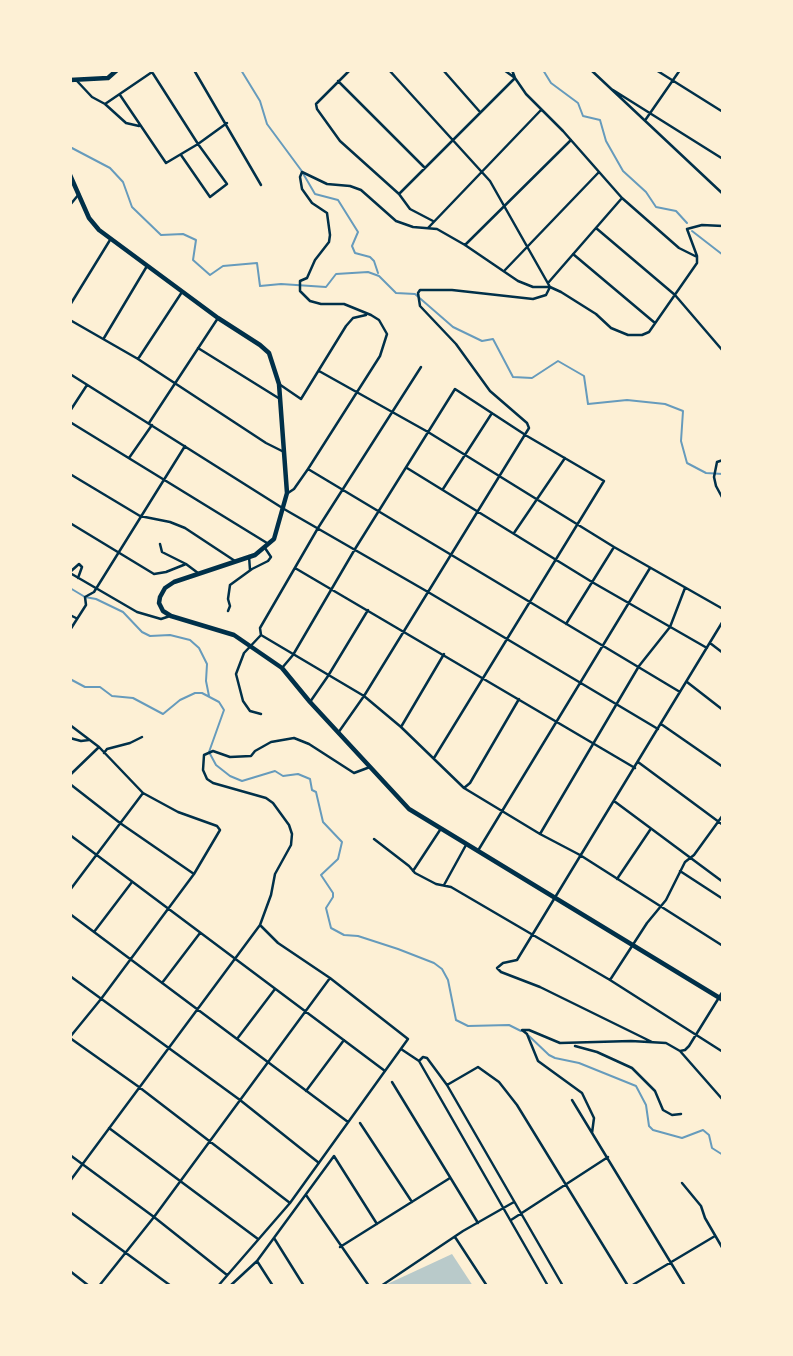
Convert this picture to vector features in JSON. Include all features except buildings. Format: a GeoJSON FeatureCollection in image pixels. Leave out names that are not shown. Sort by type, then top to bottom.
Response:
{"type":"FeatureCollection","features":[{"type":"Feature","properties":{"kind":"main road"},"geometry":{"type":"LineString","coordinates":[[70,80],[108,78],[117,70]]}},
{"type":"Feature","properties":{"kind":"main road"},"geometry":{"type":"LineString","coordinates":[[70,175],[89,218],[110,240],[260,345],[269,353],[279,384],[288,493],[278,532],[267,547],[249,556],[174,582],[162,593],[159,603],[163,611],[171,616],[219,629],[253,646],[282,668],[399,801],[721,999]]}},
{"type":"Feature","properties":{"kind":"street"},"geometry":{"type":"LineString","coordinates":[[194,70],[261,185]]}},
{"type":"Feature","properties":{"kind":"street"},"geometry":{"type":"LineString","coordinates":[[350,70],[316,104],[317,109],[340,141],[399,194],[410,209],[433,221]]}},
{"type":"Feature","properties":{"kind":"street"},"geometry":{"type":"LineString","coordinates":[[389,70],[490,181],[549,285],[596,314],[611,328],[628,335],[649,332],[697,263],[687,229],[691,226],[723,226]]}},
{"type":"Feature","properties":{"kind":"street"},"geometry":{"type":"LineString","coordinates":[[443,70],[481,113]]}},
{"type":"Feature","properties":{"kind":"street"},"geometry":{"type":"LineString","coordinates":[[504,70],[515,78]]}},
{"type":"Feature","properties":{"kind":"street"},"geometry":{"type":"LineString","coordinates":[[512,70],[526,94],[622,198],[679,248],[697,257]]}},
{"type":"Feature","properties":{"kind":"street"},"geometry":{"type":"LineString","coordinates":[[591,70],[723,194]]}},
{"type":"Feature","properties":{"kind":"street"},"geometry":{"type":"LineString","coordinates":[[656,70],[723,112]]}},
{"type":"Feature","properties":{"kind":"street"},"geometry":{"type":"LineString","coordinates":[[645,120],[680,70]]}},
{"type":"Feature","properties":{"kind":"street"},"geometry":{"type":"LineString","coordinates":[[105,104],[153,71],[198,144],[227,184],[210,197],[181,155]]}},
{"type":"Feature","properties":{"kind":"street"},"geometry":{"type":"LineString","coordinates":[[399,194],[454,142],[515,78]]}},
{"type":"Feature","properties":{"kind":"street"},"geometry":{"type":"LineString","coordinates":[[77,81],[92,97],[105,104],[126,124],[140,126]]}},
{"type":"Feature","properties":{"kind":"street"},"geometry":{"type":"LineString","coordinates":[[338,81],[426,169]]}},
{"type":"Feature","properties":{"kind":"street"},"geometry":{"type":"LineString","coordinates":[[608,87],[723,159]]}},
{"type":"Feature","properties":{"kind":"street"},"geometry":{"type":"LineString","coordinates":[[120,95],[165,162],[181,155],[227,123]]}},
{"type":"Feature","properties":{"kind":"street"},"geometry":{"type":"LineString","coordinates":[[428,228],[541,110]]}},
{"type":"Feature","properties":{"kind":"street"},"geometry":{"type":"LineString","coordinates":[[465,245],[571,140]]}},
{"type":"Feature","properties":{"kind":"street"},"geometry":{"type":"LineString","coordinates":[[503,272],[599,172]]}},
{"type":"Feature","properties":{"kind":"street"},"geometry":{"type":"LineString","coordinates":[[288,493],[308,470],[380,356],[386,341],[384,327],[369,314],[344,304],[310,301],[300,291],[300,281],[307,278],[315,260],[329,243],[330,235],[327,213],[312,203],[302,189],[302,173],[327,184],[361,190],[397,221],[413,227],[437,229],[518,281],[533,287],[549,285]]}},
{"type":"Feature","properties":{"kind":"street"},"geometry":{"type":"LineString","coordinates":[[70,205],[79,194]]}},
{"type":"Feature","properties":{"kind":"street"},"geometry":{"type":"LineString","coordinates":[[338,733],[527,436],[529,428],[527,423],[489,391],[456,344],[420,306],[418,293],[420,290],[452,290],[533,299],[546,295],[549,285],[573,254],[622,198]]}},
{"type":"Feature","properties":{"kind":"street"},"geometry":{"type":"LineString","coordinates":[[596,228],[675,295],[723,351]]}},
{"type":"Feature","properties":{"kind":"street"},"geometry":{"type":"LineString","coordinates":[[70,305],[110,240]]}},
{"type":"Feature","properties":{"kind":"street"},"geometry":{"type":"LineString","coordinates":[[573,254],[655,323]]}},
{"type":"Feature","properties":{"kind":"street"},"geometry":{"type":"LineString","coordinates":[[103,339],[147,266]]}},
{"type":"Feature","properties":{"kind":"street"},"geometry":{"type":"LineString","coordinates":[[138,359],[182,292]]}},
{"type":"Feature","properties":{"kind":"street"},"geometry":{"type":"LineString","coordinates":[[279,384],[302,399],[346,326],[353,318],[369,314]]}},
{"type":"Feature","properties":{"kind":"street"},"geometry":{"type":"LineString","coordinates":[[129,458],[218,318]]}},
{"type":"Feature","properties":{"kind":"street"},"geometry":{"type":"LineString","coordinates":[[70,320],[138,359],[266,443],[285,452]]}},
{"type":"Feature","properties":{"kind":"street"},"geometry":{"type":"LineString","coordinates":[[198,348],[280,399]]}},
{"type":"Feature","properties":{"kind":"street"},"geometry":{"type":"LineString","coordinates":[[261,714],[250,710],[243,701],[236,674],[244,653],[261,635],[260,628],[318,528],[421,367]]}},
{"type":"Feature","properties":{"kind":"street"},"geometry":{"type":"LineString","coordinates":[[319,371],[428,432],[579,526],[723,609]]}},
{"type":"Feature","properties":{"kind":"street"},"geometry":{"type":"LineString","coordinates":[[70,374],[284,509],[658,729]]}},
{"type":"Feature","properties":{"kind":"street"},"geometry":{"type":"LineString","coordinates":[[70,411],[87,385]]}},
{"type":"Feature","properties":{"kind":"street"},"geometry":{"type":"LineString","coordinates":[[282,668],[293,655],[378,511],[455,389],[527,436],[604,481],[579,526],[434,758]]}},
{"type":"Feature","properties":{"kind":"street"},"geometry":{"type":"LineString","coordinates":[[443,489],[492,414]]}},
{"type":"Feature","properties":{"kind":"street"},"geometry":{"type":"LineString","coordinates":[[70,422],[267,547],[271,557],[268,561],[230,585],[228,611]]}},
{"type":"Feature","properties":{"kind":"street"},"geometry":{"type":"LineString","coordinates":[[70,630],[86,605],[85,597],[96,589],[185,446]]}},
{"type":"Feature","properties":{"kind":"street"},"geometry":{"type":"LineString","coordinates":[[514,533],[565,458]]}},
{"type":"Feature","properties":{"kind":"street"},"geometry":{"type":"LineString","coordinates":[[723,460],[717,462],[714,477],[723,499]]}},
{"type":"Feature","properties":{"kind":"street"},"geometry":{"type":"LineString","coordinates":[[407,467],[592,582],[707,648]]}},
{"type":"Feature","properties":{"kind":"street"},"geometry":{"type":"LineString","coordinates":[[308,470],[680,692]]}},
{"type":"Feature","properties":{"kind":"street"},"geometry":{"type":"LineString","coordinates":[[70,474],[140,516],[185,528],[235,561]]}},
{"type":"Feature","properties":{"kind":"street"},"geometry":{"type":"LineString","coordinates":[[70,523],[154,574],[186,564]]}},
{"type":"Feature","properties":{"kind":"street"},"geometry":{"type":"LineString","coordinates":[[160,544],[162,552],[198,573]]}},
{"type":"Feature","properties":{"kind":"street"},"geometry":{"type":"LineString","coordinates":[[566,624],[614,547]]}},
{"type":"Feature","properties":{"kind":"street"},"geometry":{"type":"LineString","coordinates":[[249,556],[250,570]]}},
{"type":"Feature","properties":{"kind":"street"},"geometry":{"type":"LineString","coordinates":[[78,578],[82,567],[79,564],[70,573],[78,578],[96,589],[137,612],[161,619],[171,616]]}},
{"type":"Feature","properties":{"kind":"street"},"geometry":{"type":"LineString","coordinates":[[295,568],[635,768]]}},
{"type":"Feature","properties":{"kind":"street"},"geometry":{"type":"LineString","coordinates":[[479,849],[650,568]]}},
{"type":"Feature","properties":{"kind":"street"},"geometry":{"type":"LineString","coordinates":[[540,834],[639,666],[670,627],[685,587]]}},
{"type":"Feature","properties":{"kind":"street"},"geometry":{"type":"LineString","coordinates":[[310,702],[368,610]]}},
{"type":"Feature","properties":{"kind":"street"},"geometry":{"type":"LineString","coordinates":[[70,615],[76,618]]}},
{"type":"Feature","properties":{"kind":"street"},"geometry":{"type":"LineString","coordinates":[[652,1042],[496,968],[517,960],[723,621]]}},
{"type":"Feature","properties":{"kind":"street"},"geometry":{"type":"LineString","coordinates":[[261,635],[364,696],[401,727],[464,788],[580,855],[723,946]]}},
{"type":"Feature","properties":{"kind":"street"},"geometry":{"type":"LineString","coordinates":[[710,643],[723,653]]}},
{"type":"Feature","properties":{"kind":"street"},"geometry":{"type":"LineString","coordinates":[[401,727],[444,654]]}},
{"type":"Feature","properties":{"kind":"street"},"geometry":{"type":"LineString","coordinates":[[686,682],[723,710]]}},
{"type":"Feature","properties":{"kind":"street"},"geometry":{"type":"LineString","coordinates":[[464,788],[470,783],[519,699]]}},
{"type":"Feature","properties":{"kind":"street"},"geometry":{"type":"LineString","coordinates":[[661,723],[723,767]]}},
{"type":"Feature","properties":{"kind":"street"},"geometry":{"type":"LineString","coordinates":[[70,725],[99,747],[142,793],[178,812],[219,828],[194,874],[70,1037],[290,1203]]}},
{"type":"Feature","properties":{"kind":"street"},"geometry":{"type":"LineString","coordinates":[[104,752],[142,737]]}},
{"type":"Feature","properties":{"kind":"street"},"geometry":{"type":"LineString","coordinates":[[70,738],[89,740]]}},
{"type":"Feature","properties":{"kind":"street"},"geometry":{"type":"LineString","coordinates":[[70,1181],[260,925],[275,874],[291,845],[292,834],[282,813],[266,798],[207,779],[203,771],[204,755],[213,751],[230,757],[251,756],[271,742],[294,738],[309,744],[354,773],[370,767]]}},
{"type":"Feature","properties":{"kind":"street"},"geometry":{"type":"LineString","coordinates":[[70,775],[99,747]]}},
{"type":"Feature","properties":{"kind":"street"},"geometry":{"type":"LineString","coordinates":[[638,762],[723,825]]}},
{"type":"Feature","properties":{"kind":"street"},"geometry":{"type":"LineString","coordinates":[[70,784],[120,823],[194,874]]}},
{"type":"Feature","properties":{"kind":"street"},"geometry":{"type":"LineString","coordinates":[[70,890],[142,793]]}},
{"type":"Feature","properties":{"kind":"street"},"geometry":{"type":"LineString","coordinates":[[614,801],[723,881]]}},
{"type":"Feature","properties":{"kind":"street"},"geometry":{"type":"LineString","coordinates":[[610,980],[646,923],[673,887],[680,871],[723,815]]}},
{"type":"Feature","properties":{"kind":"street"},"geometry":{"type":"LineString","coordinates":[[414,871],[441,828]]}},
{"type":"Feature","properties":{"kind":"street"},"geometry":{"type":"LineString","coordinates":[[617,879],[650,829]]}},
{"type":"Feature","properties":{"kind":"street"},"geometry":{"type":"LineString","coordinates":[[70,835],[385,1071]]}},
{"type":"Feature","properties":{"kind":"street"},"geometry":{"type":"LineString","coordinates":[[374,839],[414,871],[436,884],[444,884],[610,980],[723,1052]]}},
{"type":"Feature","properties":{"kind":"street"},"geometry":{"type":"LineString","coordinates":[[444,884],[467,843]]}},
{"type":"Feature","properties":{"kind":"street"},"geometry":{"type":"LineString","coordinates":[[680,871],[723,899]]}},
{"type":"Feature","properties":{"kind":"street"},"geometry":{"type":"LineString","coordinates":[[94,932],[132,882]]}},
{"type":"Feature","properties":{"kind":"street"},"geometry":{"type":"LineString","coordinates":[[70,914],[348,1122]]}},
{"type":"Feature","properties":{"kind":"street"},"geometry":{"type":"LineString","coordinates":[[218,1286],[290,1203],[408,1039],[330,978],[278,943],[260,925]]}},
{"type":"Feature","properties":{"kind":"street"},"geometry":{"type":"LineString","coordinates":[[162,983],[200,933]]}},
{"type":"Feature","properties":{"kind":"street"},"geometry":{"type":"LineString","coordinates":[[70,976],[240,1100],[319,1163]]}},
{"type":"Feature","properties":{"kind":"street"},"geometry":{"type":"LineString","coordinates":[[99,1286],[154,1217],[330,978]]}},
{"type":"Feature","properties":{"kind":"street"},"geometry":{"type":"LineString","coordinates":[[237,1039],[275,989]]}},
{"type":"Feature","properties":{"kind":"street"},"geometry":{"type":"LineString","coordinates":[[681,1051],[685,1050],[721,999],[723,991]]}},
{"type":"Feature","properties":{"kind":"street"},"geometry":{"type":"LineString","coordinates":[[593,1133],[594,1118],[582,1093],[538,1061],[527,1034],[522,1030],[597,1052],[632,1068],[655,1091],[663,1110],[672,1115],[681,1114]]}},
{"type":"Feature","properties":{"kind":"street"},"geometry":{"type":"LineString","coordinates":[[306,1091],[344,1040]]}},
{"type":"Feature","properties":{"kind":"street"},"geometry":{"type":"LineString","coordinates":[[568,1044],[631,1041],[666,1043],[681,1051],[723,1100]]}},
{"type":"Feature","properties":{"kind":"street"},"geometry":{"type":"LineString","coordinates":[[401,1049],[419,1061],[548,1286]]}},
{"type":"Feature","properties":{"kind":"street"},"geometry":{"type":"LineString","coordinates":[[419,1061],[423,1057],[427,1058],[447,1085],[563,1286]]}},
{"type":"Feature","properties":{"kind":"street"},"geometry":{"type":"LineString","coordinates":[[447,1085],[478,1067],[499,1082],[517,1105],[629,1286],[715,1236]]}},
{"type":"Feature","properties":{"kind":"street"},"geometry":{"type":"LineString","coordinates":[[392,1082],[478,1223]]}},
{"type":"Feature","properties":{"kind":"street"},"geometry":{"type":"LineString","coordinates":[[572,1100],[685,1286]]}},
{"type":"Feature","properties":{"kind":"street"},"geometry":{"type":"LineString","coordinates":[[360,1123],[412,1202]]}},
{"type":"Feature","properties":{"kind":"street"},"geometry":{"type":"LineString","coordinates":[[110,1128],[258,1240]]}},
{"type":"Feature","properties":{"kind":"street"},"geometry":{"type":"LineString","coordinates":[[70,1155],[227,1275]]}},
{"type":"Feature","properties":{"kind":"street"},"geometry":{"type":"LineString","coordinates":[[230,1286],[257,1261],[334,1156],[377,1224]]}},
{"type":"Feature","properties":{"kind":"street"},"geometry":{"type":"LineString","coordinates":[[510,1220],[608,1157]]}},
{"type":"Feature","properties":{"kind":"street"},"geometry":{"type":"LineString","coordinates":[[340,1247],[450,1178]]}},
{"type":"Feature","properties":{"kind":"street"},"geometry":{"type":"LineString","coordinates":[[682,1183],[701,1206],[723,1249]]}},
{"type":"Feature","properties":{"kind":"street"},"geometry":{"type":"LineString","coordinates":[[306,1195],[369,1286]]}},
{"type":"Feature","properties":{"kind":"street"},"geometry":{"type":"LineString","coordinates":[[380,1286],[514,1202]]}},
{"type":"Feature","properties":{"kind":"street"},"geometry":{"type":"LineString","coordinates":[[70,1212],[171,1286]]}},
{"type":"Feature","properties":{"kind":"street"},"geometry":{"type":"LineString","coordinates":[[455,1237],[487,1286]]}},
{"type":"Feature","properties":{"kind":"street"},"geometry":{"type":"LineString","coordinates":[[274,1238],[304,1286]]}},
{"type":"Feature","properties":{"kind":"street"},"geometry":{"type":"LineString","coordinates":[[257,1261],[273,1286]]}},
{"type":"Feature","properties":{"kind":"street"},"geometry":{"type":"LineString","coordinates":[[70,1271],[89,1286]]}},
{"type":"Feature","properties":{"kind":"shaded area"},"geometry":{"type":"Polygon","coordinates":[[[452,1254],[473,1286],[383,1286],[452,1254]]]}},
{"type":"Feature","properties":{"kind":"waterway"},"geometry":{"type":"LineString","coordinates":[[241,70],[260,101],[267,124],[315,194],[338,200],[358,232],[352,246],[355,253],[370,257],[378,273]]}},
{"type":"Feature","properties":{"kind":"waterway"},"geometry":{"type":"LineString","coordinates":[[543,70],[551,83],[578,103],[583,116],[600,120],[606,141],[623,171],[646,192],[656,207],[676,211],[687,223]]}},
{"type":"Feature","properties":{"kind":"waterway"},"geometry":{"type":"LineString","coordinates":[[70,147],[110,168],[123,182],[132,207],[161,235],[183,234],[196,240],[193,260],[210,275],[223,266],[257,263],[260,286],[281,284],[326,287],[336,274],[368,272],[379,276],[396,293],[415,294],[453,327],[482,341],[493,339],[513,377],[532,378],[558,361],[584,376],[588,404],[627,400],[665,404],[683,411],[681,441],[687,463],[706,473],[723,474]]}},
{"type":"Feature","properties":{"kind":"waterway"},"geometry":{"type":"LineString","coordinates":[[692,231],[723,255]]}},
{"type":"Feature","properties":{"kind":"waterway"},"geometry":{"type":"LineString","coordinates":[[70,588],[123,612],[142,632],[150,636],[170,635],[190,640],[199,648],[207,664],[209,696]]}},
{"type":"Feature","properties":{"kind":"waterway"},"geometry":{"type":"LineString","coordinates":[[70,679],[85,687],[100,687],[112,696],[133,698],[163,714],[180,700],[195,693],[202,693],[219,702],[224,710],[209,752],[216,765],[242,781],[275,771],[283,776],[298,774],[310,779],[323,822],[342,842],[338,859],[321,875],[333,893],[326,908],[331,928],[344,935],[358,936],[434,963],[442,969],[448,980],[456,1020],[468,1026],[509,1025],[521,1031]]}},
{"type":"Feature","properties":{"kind":"waterway"},"geometry":{"type":"LineString","coordinates":[[529,1036],[555,1058],[579,1063],[636,1086],[646,1105],[649,1126],[653,1130],[682,1138],[703,1130],[709,1135],[712,1148],[723,1155]]}}]}
